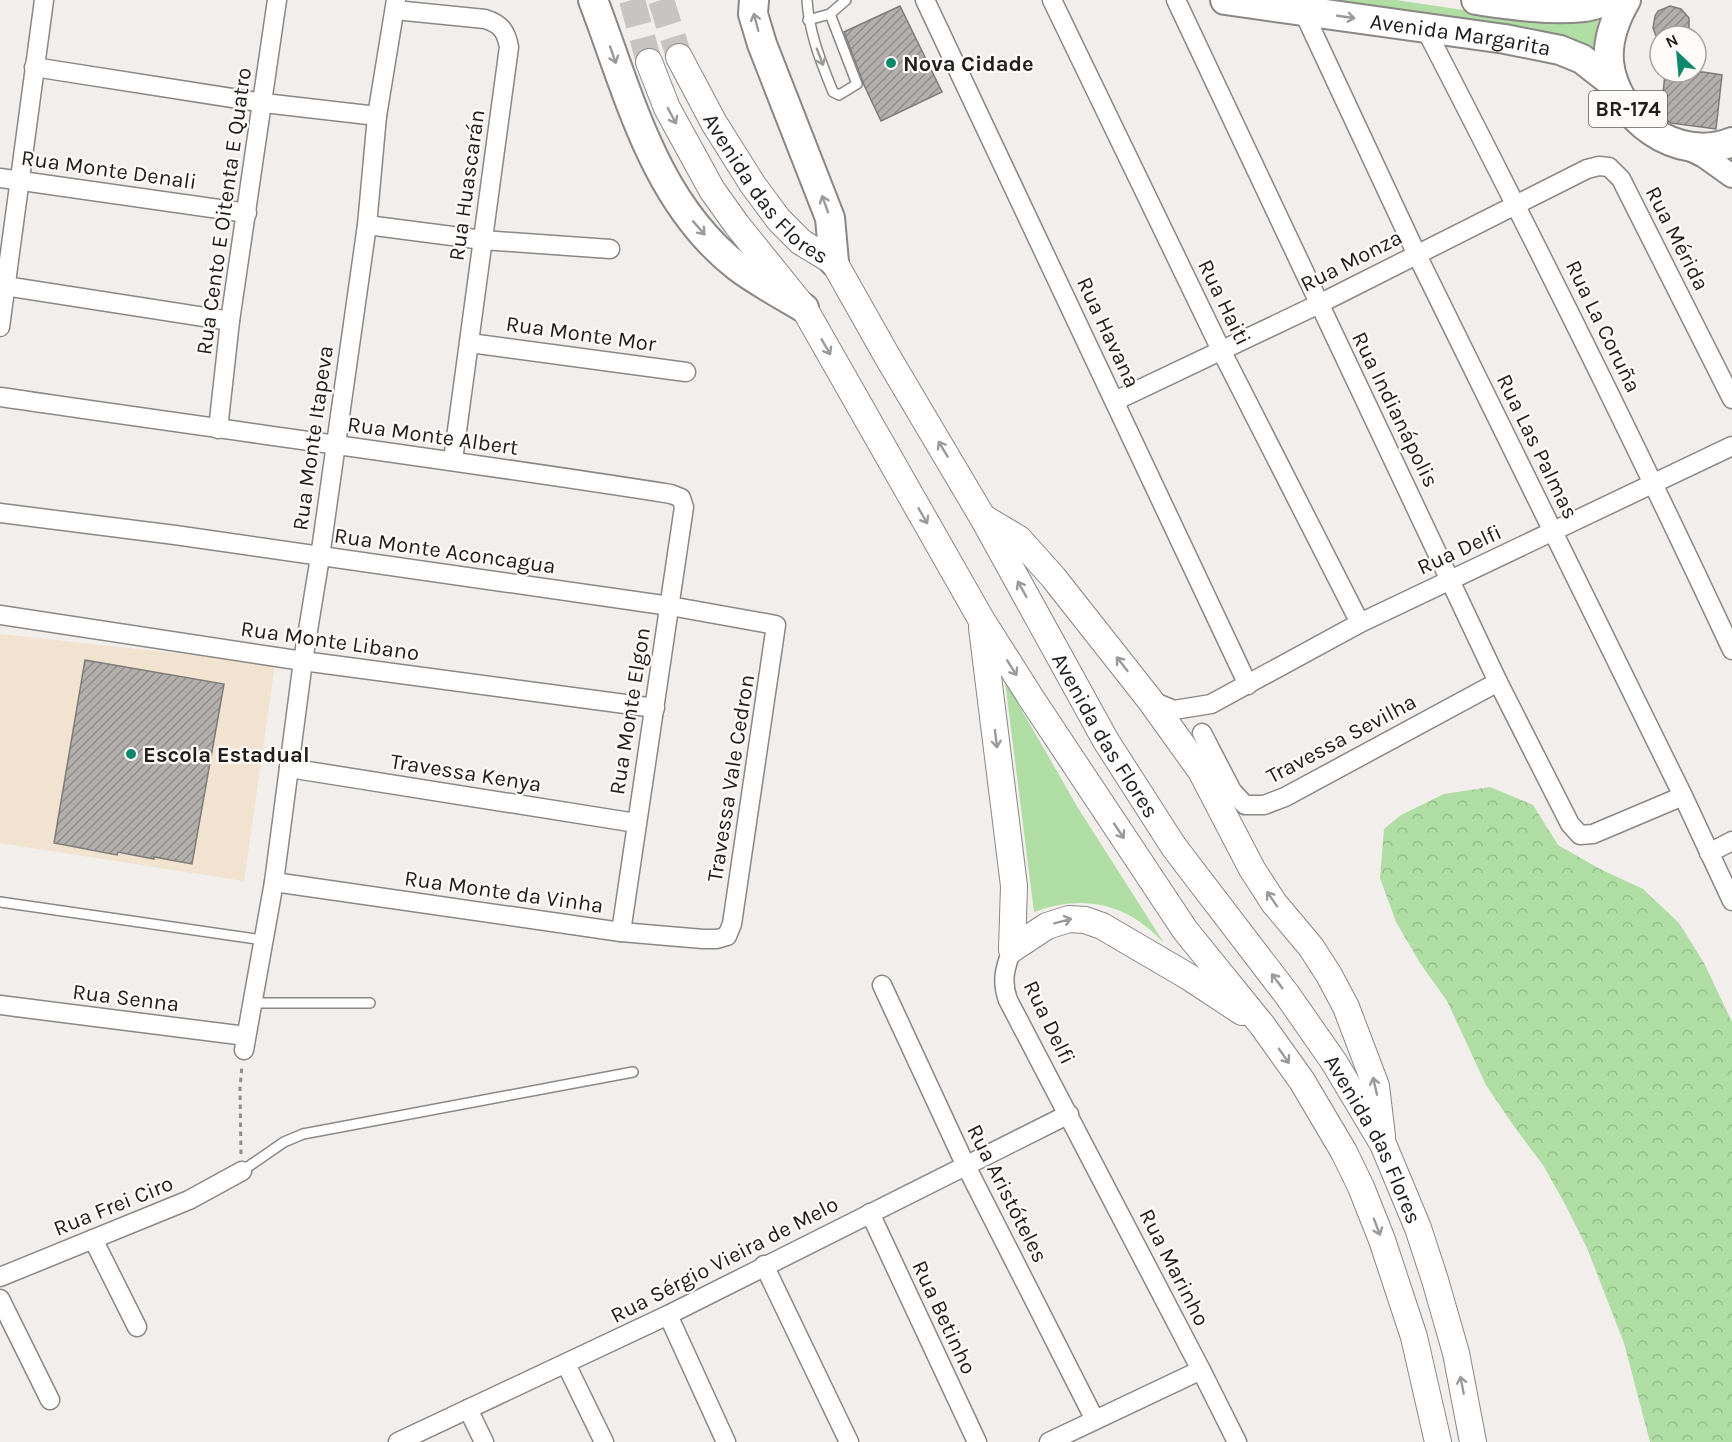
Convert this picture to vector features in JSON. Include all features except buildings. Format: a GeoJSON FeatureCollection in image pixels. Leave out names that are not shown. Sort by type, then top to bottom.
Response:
{"type":"FeatureCollection","features":[{"type":"Feature","properties":{"kind":"main road"},"geometry":{"type":"LineString","coordinates":[[593,0],[640,130],[666,181],[680,202],[711,242],[738,267],[804,308]]}},
{"type":"Feature","properties":{"kind":"main road"},"geometry":{"type":"LineString","coordinates":[[754,0],[753,14],[762,44],[830,218],[834,261]]}},
{"type":"Feature","properties":{"kind":"main road","name":"Avenida Margarita"},"geometry":{"type":"LineString","coordinates":[[1225,0],[1505,39],[1560,50],[1582,59],[1614,84]]}},
{"type":"Feature","properties":{"kind":"main road","name":"Avenida Margarita"},"geometry":{"type":"LineString","coordinates":[[1476,0],[1584,7],[1611,0]]}},
{"type":"Feature","properties":{"kind":"main road","name":"BR-174"},"geometry":{"type":"LineString","coordinates":[[1626,0],[1617,16],[1611,38],[1609,62],[1614,84],[1624,105],[1639,122],[1658,135],[1679,144],[1703,147],[1732,142]]}},
{"type":"Feature","properties":{"kind":"main road","name":"Avenida das Flores"},"geometry":{"type":"LineString","coordinates":[[679,57],[714,123],[778,220],[801,242],[834,261],[983,518],[1106,741],[1174,847],[1288,996],[1334,1062],[1383,1144],[1418,1228],[1435,1280],[1456,1353],[1473,1442]]}},
{"type":"Feature","properties":{"kind":"main road","name":"Avenida das Flores"},"geometry":{"type":"LineString","coordinates":[[650,62],[667,108],[712,190],[736,225],[804,308],[981,619],[1031,698],[1185,930],[1262,1025],[1302,1081],[1344,1152],[1362,1187],[1414,1337],[1438,1442]]}},
{"type":"Feature","properties":{"kind":"main road"},"geometry":{"type":"LineString","coordinates":[[983,518],[1019,539],[1046,569],[1150,700],[1201,771],[1252,869],[1274,903],[1311,947],[1346,1007],[1376,1086],[1383,1144]]}},
{"type":"Feature","properties":{"kind":"main road"},"geometry":{"type":"LineString","coordinates":[[981,619],[1011,857],[1014,912],[1012,949]]}},
{"type":"Feature","properties":{"kind":"main road"},"geometry":{"type":"LineString","coordinates":[[1012,949],[1047,926],[1069,919],[1085,920],[1102,927],[1189,977],[1262,1025]]}},
{"type":"Feature","properties":{"kind":"street"},"geometry":{"type":"LineString","coordinates":[[0,327],[44,0]]}},
{"type":"Feature","properties":{"kind":"street","name":"Rua Cento E Oitenta E Quatro"},"geometry":{"type":"LineString","coordinates":[[218,429],[230,321],[264,104],[277,0]]}},
{"type":"Feature","properties":{"kind":"street","name":"Rua Havana"},"geometry":{"type":"LineString","coordinates":[[925,0],[1248,685]]}},
{"type":"Feature","properties":{"kind":"street","name":"Rua Haiti"},"geometry":{"type":"LineString","coordinates":[[1052,0],[1221,350],[1360,623]]}},
{"type":"Feature","properties":{"kind":"street","name":"Rua Indianápolis"},"geometry":{"type":"LineString","coordinates":[[1176,0],[1498,682],[1570,824],[1580,835],[1593,834],[1683,796]]}},
{"type":"Feature","properties":{"kind":"street","name":"Rua Monte Itapeva"},"geometry":{"type":"LineString","coordinates":[[245,1043],[274,882],[303,661],[367,225],[377,116],[395,5]]}},
{"type":"Feature","properties":{"kind":"street","name":"Rua Huascarán"},"geometry":{"type":"LineString","coordinates":[[395,5],[485,19],[503,28],[509,47],[453,460]]}},
{"type":"Feature","properties":{"kind":"street","name":"Rua Las Palmas"},"geometry":{"type":"LineString","coordinates":[[1303,12],[1417,255],[1683,796],[1732,901]]}},
{"type":"Feature","properties":{"kind":"street","name":"Rua La Coruña"},"geometry":{"type":"LineString","coordinates":[[1425,28],[1517,206],[1655,484],[1732,650]]}},
{"type":"Feature","properties":{"kind":"street"},"geometry":{"type":"LineString","coordinates":[[34,67],[264,104],[377,116]]}},
{"type":"Feature","properties":{"kind":"street"},"geometry":{"type":"LineString","coordinates":[[1679,144],[1704,156],[1732,176]]}},
{"type":"Feature","properties":{"kind":"street","name":"Rua Monza"},"geometry":{"type":"LineString","coordinates":[[1115,401],[1319,304],[1587,169],[1599,166],[1609,167]]}},
{"type":"Feature","properties":{"kind":"street","name":"Rua Mérida"},"geometry":{"type":"LineString","coordinates":[[1609,167],[1621,178],[1732,399]]}},
{"type":"Feature","properties":{"kind":"street","name":"Rua Monte Denali"},"geometry":{"type":"LineString","coordinates":[[0,178],[247,213]]}},
{"type":"Feature","properties":{"kind":"street"},"geometry":{"type":"LineString","coordinates":[[367,225],[483,240],[610,249]]}},
{"type":"Feature","properties":{"kind":"street"},"geometry":{"type":"LineString","coordinates":[[5,286],[230,321]]}},
{"type":"Feature","properties":{"kind":"street","name":"Rua Monte Mor"},"geometry":{"type":"LineString","coordinates":[[470,343],[686,372]]}},
{"type":"Feature","properties":{"kind":"street","name":"Rua Monte Albert"},"geometry":{"type":"LineString","coordinates":[[0,397],[334,446],[453,460],[672,494],[681,498]]}},
{"type":"Feature","properties":{"kind":"street","name":"Rua Delfi"},"geometry":{"type":"LineString","coordinates":[[1150,700],[1174,710],[1211,704],[1360,623],[1732,446]]}},
{"type":"Feature","properties":{"kind":"street","name":"Rua Monte Elgon"},"geometry":{"type":"LineString","coordinates":[[621,932],[684,507],[681,498]]}},
{"type":"Feature","properties":{"kind":"street","name":"Rua Monte Aconcagua"},"geometry":{"type":"LineString","coordinates":[[0,513],[175,535],[670,606],[776,625]]}},
{"type":"Feature","properties":{"kind":"street","name":"Rua Monte Libano"},"geometry":{"type":"LineString","coordinates":[[0,615],[303,661],[654,708]]}},
{"type":"Feature","properties":{"kind":"street","name":"Travessa Vale Cedron"},"geometry":{"type":"LineString","coordinates":[[728,936],[732,924],[776,625]]}},
{"type":"Feature","properties":{"kind":"street","name":"Travessa Sevilha"},"geometry":{"type":"LineString","coordinates":[[1202,733],[1237,797],[1245,805],[1264,805],[1285,797],[1498,682]]}},
{"type":"Feature","properties":{"kind":"street"},"geometry":{"type":"LineString","coordinates":[[1201,771],[1202,733],[1211,704]]}},
{"type":"Feature","properties":{"kind":"street","name":"Travessa Kenya"},"geometry":{"type":"LineString","coordinates":[[289,768],[636,823]]}},
{"type":"Feature","properties":{"kind":"street"},"geometry":{"type":"LineString","coordinates":[[1709,853],[1732,841]]}},
{"type":"Feature","properties":{"kind":"street","name":"Rua Monte da Vinha"},"geometry":{"type":"LineString","coordinates":[[274,882],[621,932],[704,939],[728,936]]}},
{"type":"Feature","properties":{"kind":"street","name":"Rua Delfi"},"geometry":{"type":"LineString","coordinates":[[1012,949],[1004,973],[1005,991],[1069,1114]]}},
{"type":"Feature","properties":{"kind":"street","name":"Rua Aristóteles"},"geometry":{"type":"LineString","coordinates":[[882,986],[965,1164],[1095,1420]]}},
{"type":"Feature","properties":{"kind":"street","name":"Rua Senna"},"geometry":{"type":"LineString","coordinates":[[0,1005],[245,1043]]}},
{"type":"Feature","properties":{"kind":"street","name":"Rua Sérgio Vieira de Melo"},"geometry":{"type":"LineString","coordinates":[[398,1442],[566,1365],[1069,1114]]}},
{"type":"Feature","properties":{"kind":"street","name":"Rua Marinho"},"geometry":{"type":"LineString","coordinates":[[1069,1114],[1237,1442]]}},
{"type":"Feature","properties":{"kind":"street","name":"Rua Frei Ciro"},"geometry":{"type":"LineString","coordinates":[[0,1277],[189,1200],[242,1171]]}},
{"type":"Feature","properties":{"kind":"street","name":"Rua Betinho"},"geometry":{"type":"LineString","coordinates":[[870,1213],[977,1442]]}},
{"type":"Feature","properties":{"kind":"street"},"geometry":{"type":"LineString","coordinates":[[93,1239],[137,1327]]}},
{"type":"Feature","properties":{"kind":"street"},"geometry":{"type":"LineString","coordinates":[[764,1265],[849,1442]]}},
{"type":"Feature","properties":{"kind":"street"},"geometry":{"type":"LineString","coordinates":[[0,1299],[50,1400]]}},
{"type":"Feature","properties":{"kind":"street"},"geometry":{"type":"LineString","coordinates":[[668,1315],[726,1442]]}},
{"type":"Feature","properties":{"kind":"street"},"geometry":{"type":"LineString","coordinates":[[566,1365],[604,1442]]}},
{"type":"Feature","properties":{"kind":"street"},"geometry":{"type":"LineString","coordinates":[[1049,1442],[1202,1370]]}},
{"type":"Feature","properties":{"kind":"street"},"geometry":{"type":"LineString","coordinates":[[468,1409],[484,1442]]}},
{"type":"Feature","properties":{"kind":"lane"},"geometry":{"type":"LineString","coordinates":[[807,0],[808,20],[817,50],[833,92],[839,95],[857,84],[830,14]]}},
{"type":"Feature","properties":{"kind":"lane"},"geometry":{"type":"LineString","coordinates":[[808,20],[830,14],[846,0]]}},
{"type":"Feature","properties":{"kind":"lane"},"geometry":{"type":"LineString","coordinates":[[0,902],[263,940]]}},
{"type":"Feature","properties":{"kind":"lane"},"geometry":{"type":"LineString","coordinates":[[252,1003],[370,1003]]}},
{"type":"Feature","properties":{"kind":"lane"},"geometry":{"type":"LineString","coordinates":[[242,1171],[284,1142],[303,1134],[633,1072]]}},
{"type":"Feature","properties":{"kind":"path"},"geometry":{"type":"LineString","coordinates":[[242,1171],[240,1089],[245,1043]]}},
{"type":"Feature","properties":{"kind":"shaded area","name":"Escola Estadual"},"geometry":{"type":"Polygon","coordinates":[[[0,634],[275,664],[244,881],[0,843],[0,634]]]}},
{"type":"Feature","properties":{"kind":"green space"},"geometry":{"type":"Polygon","coordinates":[[[1301,0],[1396,0],[1537,21],[1599,17],[1592,53],[1301,0]]]}},
{"type":"Feature","properties":{"kind":"green space"},"geometry":{"type":"Polygon","coordinates":[[[1005,681],[1078,808],[1164,943],[1136,919],[1105,906],[1071,903],[1034,912],[1005,681]]]}},
{"type":"Feature","properties":{"kind":"green space"},"geometry":{"type":"Polygon","coordinates":[[[1490,787],[1533,805],[1558,845],[1600,869],[1643,889],[1679,923],[1704,963],[1732,1022],[1732,1442],[1650,1442],[1624,1343],[1587,1248],[1543,1165],[1486,1085],[1447,1001],[1420,963],[1396,922],[1380,878],[1384,829],[1401,815],[1444,794],[1490,787]]]}},
{"type":"Feature","properties":{"kind":"tunnel"},"geometry":{"type":"LineString","coordinates":[[632,0],[649,62]]}},
{"type":"Feature","properties":{"kind":"tunnel"},"geometry":{"type":"LineString","coordinates":[[661,0],[679,57]]}},
{"type":"Feature","properties":{"kind":"place","name":"Nova Cidade"},"geometry":{"type":"Point","coordinates":[891,63]}},
{"type":"Feature","properties":{"kind":"place","name":"Escola Estadual"},"geometry":{"type":"Point","coordinates":[131,754]}}]}
